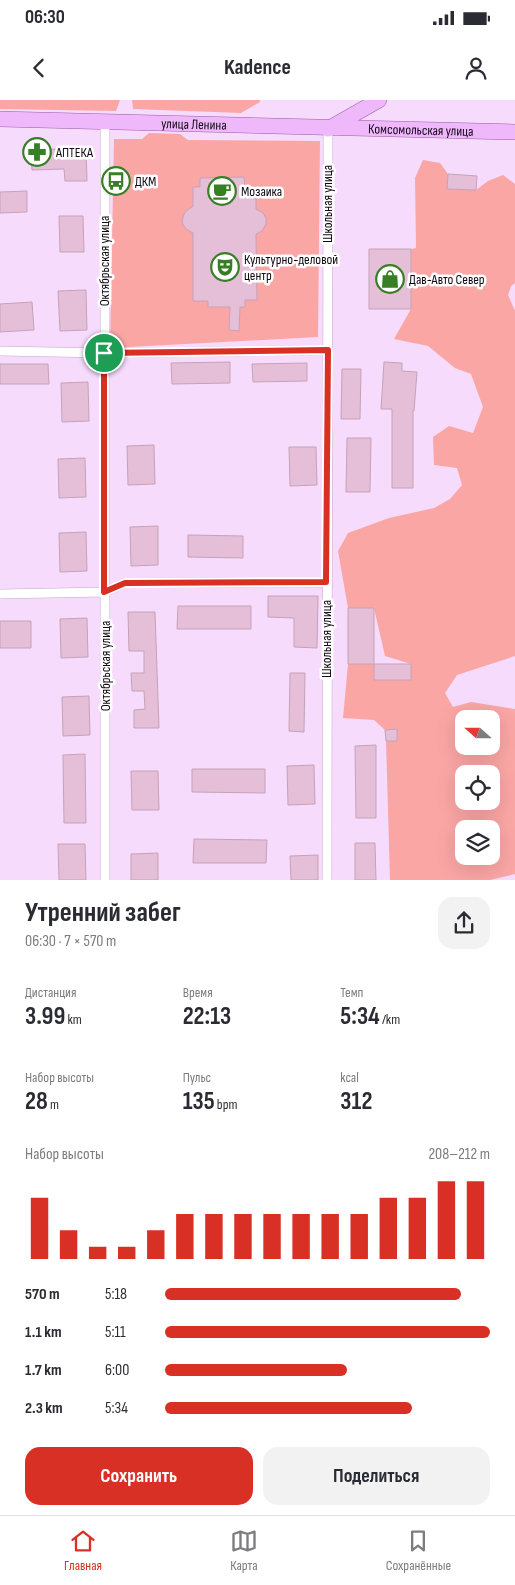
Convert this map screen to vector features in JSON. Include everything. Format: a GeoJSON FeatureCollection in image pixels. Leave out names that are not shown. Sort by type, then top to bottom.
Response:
{"type":"FeatureCollection","features":[{"type":"Feature","properties":{"kind":"main road"},"geometry":{"type":"LineString","coordinates":[[328,129],[379,100]]}},
{"type":"Feature","properties":{"kind":"main road","name":"улица Ленина"},"geometry":{"type":"LineString","coordinates":[[0,119],[328,129]]}},
{"type":"Feature","properties":{"kind":"main road","name":"Комсомольская улица"},"geometry":{"type":"LineString","coordinates":[[328,129],[515,132]]}},
{"type":"Feature","properties":{"kind":"street","name":"Октябрьская улица"},"geometry":{"type":"LineString","coordinates":[[105,122],[105,880]]}},
{"type":"Feature","properties":{"kind":"street","name":"Школьная улица"},"geometry":{"type":"LineString","coordinates":[[327,880],[328,129]]}},
{"type":"Feature","properties":{"kind":"street"},"geometry":{"type":"LineString","coordinates":[[0,351],[104,353],[328,350]]}},
{"type":"Feature","properties":{"kind":"street"},"geometry":{"type":"LineString","coordinates":[[0,594],[104,592],[125,583],[326,582]]}},
{"type":"Feature","properties":{"kind":"shaded area"},"geometry":{"type":"Polygon","coordinates":[[[0,100],[120,100],[116,111],[0,109],[0,100]]]}},
{"type":"Feature","properties":{"kind":"shaded area"},"geometry":{"type":"Polygon","coordinates":[[[132,100],[260,100],[260,102],[241,113],[133,109],[132,100]]]}},
{"type":"Feature","properties":{"kind":"shaded area"},"geometry":{"type":"Polygon","coordinates":[[[149,133],[180,134],[188,140],[320,141],[318,337],[110,348],[114,139],[142,139],[149,133]]]}},
{"type":"Feature","properties":{"kind":"shaded area"},"geometry":{"type":"Polygon","coordinates":[[[423,160],[440,163],[448,174],[448,189],[476,190],[488,181],[503,175],[515,184],[515,283],[511,286],[508,295],[515,311],[515,656],[457,675],[445,693],[453,707],[471,702],[515,709],[515,874],[490,880],[390,880],[386,741],[397,741],[397,730],[385,730],[374,720],[343,718],[348,664],[374,664],[375,680],[411,680],[411,664],[385,656],[374,608],[348,608],[338,551],[348,533],[389,518],[434,508],[450,499],[462,485],[457,468],[434,465],[433,437],[449,426],[473,433],[483,407],[471,374],[455,368],[428,346],[394,339],[411,309],[411,249],[416,248],[415,178],[423,160]]]}},
{"type":"Feature","properties":{"kind":"building"},"geometry":{"type":"Polygon","coordinates":[[[86,148],[87,181],[65,181],[64,169],[32,170],[31,150],[86,148]]]}},
{"type":"Feature","properties":{"kind":"building"},"geometry":{"type":"Polygon","coordinates":[[[448,174],[477,176],[476,190],[447,189],[448,174]]]}},
{"type":"Feature","properties":{"kind":"building","name":"Культурно-деловой центр"},"geometry":{"type":"Polygon","coordinates":[[[244,177],[245,188],[256,188],[256,209],[263,213],[266,218],[266,224],[262,231],[256,234],[257,300],[245,300],[245,307],[240,307],[239,331],[229,330],[230,307],[208,307],[208,301],[193,301],[193,233],[186,229],[182,223],[185,212],[193,206],[193,187],[200,187],[200,178],[244,177]]]}},
{"type":"Feature","properties":{"kind":"building"},"geometry":{"type":"Polygon","coordinates":[[[27,191],[27,212],[0,213],[0,192],[27,191]]]}},
{"type":"Feature","properties":{"kind":"building"},"geometry":{"type":"Polygon","coordinates":[[[59,216],[83,216],[84,252],[60,252],[59,216]]]}},
{"type":"Feature","properties":{"kind":"building","name":"Дав-Авто Север"},"geometry":{"type":"Polygon","coordinates":[[[369,249],[411,249],[411,309],[369,309],[369,249]]]}},
{"type":"Feature","properties":{"kind":"building"},"geometry":{"type":"Polygon","coordinates":[[[86,290],[87,330],[60,331],[58,291],[86,290]]]}},
{"type":"Feature","properties":{"kind":"building"},"geometry":{"type":"Polygon","coordinates":[[[32,302],[34,330],[0,332],[0,304],[32,302]]]}},
{"type":"Feature","properties":{"kind":"building"},"geometry":{"type":"Polygon","coordinates":[[[230,362],[230,383],[172,384],[171,363],[230,362]]]}},
{"type":"Feature","properties":{"kind":"building"},"geometry":{"type":"Polygon","coordinates":[[[384,362],[402,363],[402,371],[417,372],[413,411],[413,488],[392,488],[392,409],[381,409],[384,362]]]}},
{"type":"Feature","properties":{"kind":"building"},"geometry":{"type":"Polygon","coordinates":[[[307,363],[307,381],[253,382],[252,364],[307,363]]]}},
{"type":"Feature","properties":{"kind":"building"},"geometry":{"type":"Polygon","coordinates":[[[0,364],[48,364],[49,384],[0,384],[0,364]]]}},
{"type":"Feature","properties":{"kind":"building"},"geometry":{"type":"Polygon","coordinates":[[[342,369],[361,369],[360,419],[341,419],[342,369]]]}},
{"type":"Feature","properties":{"kind":"building"},"geometry":{"type":"Polygon","coordinates":[[[88,382],[89,421],[62,422],[61,383],[88,382]]]}},
{"type":"Feature","properties":{"kind":"building"},"geometry":{"type":"Polygon","coordinates":[[[347,438],[371,438],[370,492],[346,492],[347,438]]]}},
{"type":"Feature","properties":{"kind":"building"},"geometry":{"type":"Polygon","coordinates":[[[154,445],[155,484],[128,485],[127,446],[154,445]]]}},
{"type":"Feature","properties":{"kind":"building"},"geometry":{"type":"Polygon","coordinates":[[[289,447],[316,447],[317,485],[290,486],[289,447]]]}},
{"type":"Feature","properties":{"kind":"building"},"geometry":{"type":"Polygon","coordinates":[[[85,458],[86,497],[59,498],[58,459],[85,458]]]}},
{"type":"Feature","properties":{"kind":"building"},"geometry":{"type":"Polygon","coordinates":[[[158,526],[158,565],[131,566],[130,527],[158,526]]]}},
{"type":"Feature","properties":{"kind":"building"},"geometry":{"type":"Polygon","coordinates":[[[86,532],[87,571],[60,572],[59,533],[86,532]]]}},
{"type":"Feature","properties":{"kind":"building"},"geometry":{"type":"Polygon","coordinates":[[[188,535],[243,536],[243,558],[188,557],[188,535]]]}},
{"type":"Feature","properties":{"kind":"building"},"geometry":{"type":"Polygon","coordinates":[[[268,596],[318,596],[317,648],[294,647],[294,618],[268,617],[268,596]]]}},
{"type":"Feature","properties":{"kind":"building"},"geometry":{"type":"Polygon","coordinates":[[[178,606],[251,606],[251,629],[177,629],[178,606]]]}},
{"type":"Feature","properties":{"kind":"building"},"geometry":{"type":"Polygon","coordinates":[[[348,608],[374,608],[374,664],[348,664],[348,608]]]}},
{"type":"Feature","properties":{"kind":"building"},"geometry":{"type":"Polygon","coordinates":[[[128,612],[155,612],[159,728],[134,728],[134,710],[145,709],[144,691],[132,691],[131,673],[144,673],[144,651],[129,651],[128,612]]]}},
{"type":"Feature","properties":{"kind":"building"},"geometry":{"type":"Polygon","coordinates":[[[87,618],[88,657],[61,658],[60,619],[87,618]]]}},
{"type":"Feature","properties":{"kind":"building"},"geometry":{"type":"Polygon","coordinates":[[[0,621],[31,621],[31,648],[0,648],[0,621]]]}},
{"type":"Feature","properties":{"kind":"building"},"geometry":{"type":"Polygon","coordinates":[[[374,664],[411,664],[411,680],[374,680],[374,664]]]}},
{"type":"Feature","properties":{"kind":"building"},"geometry":{"type":"Polygon","coordinates":[[[290,673],[305,673],[304,732],[289,731],[290,673]]]}},
{"type":"Feature","properties":{"kind":"building"},"geometry":{"type":"Polygon","coordinates":[[[89,696],[90,735],[63,736],[62,697],[89,696]]]}},
{"type":"Feature","properties":{"kind":"building"},"geometry":{"type":"Polygon","coordinates":[[[397,729],[397,741],[386,741],[385,730],[397,729]]]}},
{"type":"Feature","properties":{"kind":"building"},"geometry":{"type":"Polygon","coordinates":[[[376,745],[376,818],[356,818],[355,746],[376,745]]]}},
{"type":"Feature","properties":{"kind":"building"},"geometry":{"type":"Polygon","coordinates":[[[85,754],[86,823],[64,823],[63,755],[85,754]]]}},
{"type":"Feature","properties":{"kind":"building"},"geometry":{"type":"Polygon","coordinates":[[[314,765],[315,804],[288,805],[287,766],[314,765]]]}},
{"type":"Feature","properties":{"kind":"building"},"geometry":{"type":"Polygon","coordinates":[[[192,769],[265,769],[265,793],[192,792],[192,769]]]}},
{"type":"Feature","properties":{"kind":"building"},"geometry":{"type":"Polygon","coordinates":[[[131,771],[158,771],[159,810],[132,810],[131,771]]]}},
{"type":"Feature","properties":{"kind":"building"},"geometry":{"type":"Polygon","coordinates":[[[194,839],[267,840],[266,863],[193,863],[194,839]]]}},
{"type":"Feature","properties":{"kind":"building"},"geometry":{"type":"Polygon","coordinates":[[[355,843],[375,843],[376,880],[355,880],[355,843]]]}},
{"type":"Feature","properties":{"kind":"building"},"geometry":{"type":"Polygon","coordinates":[[[58,844],[85,844],[86,880],[59,880],[58,844]]]}},
{"type":"Feature","properties":{"kind":"building"},"geometry":{"type":"Polygon","coordinates":[[[158,853],[158,880],[131,880],[131,854],[158,853]]]}},
{"type":"Feature","properties":{"kind":"building"},"geometry":{"type":"Polygon","coordinates":[[[318,855],[318,880],[291,880],[290,856],[318,855]]]}},
{"type":"Feature","properties":{"kind":"place","name":"АПТЕКА"},"geometry":{"type":"Point","coordinates":[37,152]}},
{"type":"Feature","properties":{"kind":"place","name":"ДКМ"},"geometry":{"type":"Point","coordinates":[116,181]}},
{"type":"Feature","properties":{"kind":"place","name":"Мозаика"},"geometry":{"type":"Point","coordinates":[222,191]}},
{"type":"Feature","properties":{"kind":"place","name":"Культурно-деловой центр"},"geometry":{"type":"Point","coordinates":[225,267]}},
{"type":"Feature","properties":{"kind":"place","name":"Дав-Авто Север"},"geometry":{"type":"Point","coordinates":[390,279]}},
{"type":"Feature","properties":{"kind":"route"},"geometry":{"type":"LineString","coordinates":[[328,350],[326,582],[125,583],[104,592],[104,353],[328,350]]}}]}
